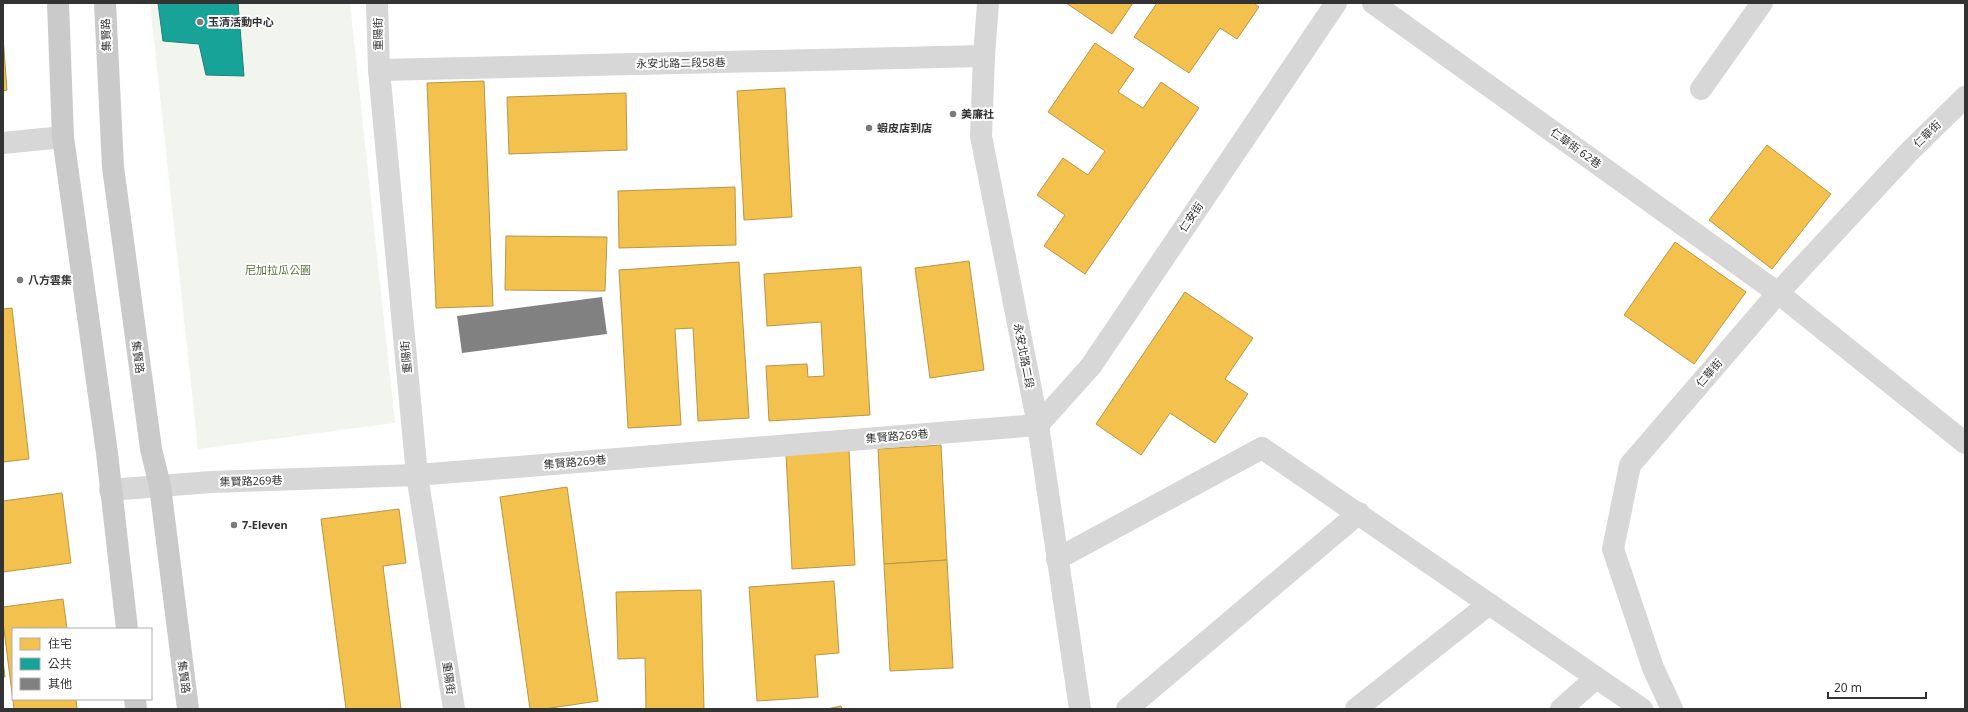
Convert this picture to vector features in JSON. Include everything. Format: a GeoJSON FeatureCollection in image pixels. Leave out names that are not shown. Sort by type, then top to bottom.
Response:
{"type":"FeatureCollection","features":[{"type":"Feature","properties":{"kind":"main road"},"geometry":{"type":"LineString","coordinates":[[58,3],[63,137],[127,628]]}},
{"type":"Feature","properties":{"kind":"main road","name":"集賢路"},"geometry":{"type":"LineString","coordinates":[[105,3],[113,167],[152,449],[160,486],[188,709]]}},
{"type":"Feature","properties":{"kind":"street","name":"重陽街"},"geometry":{"type":"LineString","coordinates":[[377,3],[378,70],[417,475],[454,709]]}},
{"type":"Feature","properties":{"kind":"street","name":"永安北路二段"},"geometry":{"type":"LineString","coordinates":[[988,3],[980,136],[1038,425],[1080,709]]}},
{"type":"Feature","properties":{"kind":"street","name":"仁安街"},"geometry":{"type":"LineString","coordinates":[[1038,425],[1091,366],[1336,3]]}},
{"type":"Feature","properties":{"kind":"street","name":"仁華街 62巷"},"geometry":{"type":"LineString","coordinates":[[1373,3],[1778,294],[1965,443]]}},
{"type":"Feature","properties":{"kind":"street"},"geometry":{"type":"LineString","coordinates":[[1701,89],[1762,3]]}},
{"type":"Feature","properties":{"kind":"street","name":"永安北路二段58巷"},"geometry":{"type":"LineString","coordinates":[[378,70],[984,56]]}},
{"type":"Feature","properties":{"kind":"street","name":"仁華街"},"geometry":{"type":"LineString","coordinates":[[1672,709],[1653,668],[1613,549],[1630,465],[1778,294],[1908,153],[1965,97]]}},
{"type":"Feature","properties":{"kind":"street"},"geometry":{"type":"LineString","coordinates":[[3,143],[63,137]]}},
{"type":"Feature","properties":{"kind":"street","name":"集賢路269巷"},"geometry":{"type":"LineString","coordinates":[[110,490],[211,482],[417,475],[1038,425]]}},
{"type":"Feature","properties":{"kind":"street"},"geometry":{"type":"LineString","coordinates":[[1057,559],[1262,448],[1359,513],[1642,709]]}},
{"type":"Feature","properties":{"kind":"street"},"geometry":{"type":"LineString","coordinates":[[1127,709],[1359,513]]}},
{"type":"Feature","properties":{"kind":"street"},"geometry":{"type":"LineString","coordinates":[[1356,709],[1489,604]]}},
{"type":"Feature","properties":{"kind":"street"},"geometry":{"type":"LineString","coordinates":[[1561,709],[1596,678]]}},
{"type":"Feature","properties":{"kind":"green space","name":"尼加拉瓜公園"},"geometry":{"type":"Polygon","coordinates":[[[150,3],[350,3],[395,423],[198,449],[150,3]]]}},
{"type":"Feature","properties":{"kind":"building: 住宅"},"geometry":{"type":"Polygon","coordinates":[[[1066,3],[1133,3],[1112,34],[1066,3]]]}},
{"type":"Feature","properties":{"kind":"building: 住宅"},"geometry":{"type":"Polygon","coordinates":[[[1157,3],[1254,3],[1259,7],[1237,39],[1220,28],[1189,73],[1134,37],[1157,3]]]}},
{"type":"Feature","properties":{"kind":"building: 住宅"},"geometry":{"type":"Polygon","coordinates":[[[3,36],[7,90],[3,91],[3,36]]]}},
{"type":"Feature","properties":{"kind":"building: 住宅"},"geometry":{"type":"Polygon","coordinates":[[[1095,43],[1134,69],[1118,92],[1143,108],[1161,82],[1199,108],[1085,274],[1044,246],[1065,215],[1037,195],[1063,158],[1088,175],[1105,151],[1048,112],[1095,43]]]}},
{"type":"Feature","properties":{"kind":"building: 住宅"},"geometry":{"type":"Polygon","coordinates":[[[484,81],[493,306],[436,308],[427,83],[484,81]]]}},
{"type":"Feature","properties":{"kind":"building: 住宅"},"geometry":{"type":"Polygon","coordinates":[[[785,88],[792,217],[744,220],[737,91],[785,88]]]}},
{"type":"Feature","properties":{"kind":"building: 住宅"},"geometry":{"type":"Polygon","coordinates":[[[626,93],[627,150],[509,154],[507,97],[626,93]]]}},
{"type":"Feature","properties":{"kind":"building: 住宅"},"geometry":{"type":"Polygon","coordinates":[[[1767,145],[1831,194],[1772,269],[1709,220],[1767,145]]]}},
{"type":"Feature","properties":{"kind":"building: 住宅"},"geometry":{"type":"Polygon","coordinates":[[[735,187],[736,245],[619,248],[618,191],[735,187]]]}},
{"type":"Feature","properties":{"kind":"building: 住宅"},"geometry":{"type":"Polygon","coordinates":[[[506,236],[607,237],[605,291],[505,290],[506,236]]]}},
{"type":"Feature","properties":{"kind":"building: 住宅"},"geometry":{"type":"Polygon","coordinates":[[[1675,242],[1746,292],[1694,364],[1624,315],[1675,242]]]}},
{"type":"Feature","properties":{"kind":"building: 住宅"},"geometry":{"type":"Polygon","coordinates":[[[969,261],[984,370],[930,378],[915,268],[969,261]]]}},
{"type":"Feature","properties":{"kind":"building: 住宅"},"geometry":{"type":"Polygon","coordinates":[[[739,262],[749,418],[698,421],[693,328],[675,329],[681,425],[628,428],[619,270],[739,262]]]}},
{"type":"Feature","properties":{"kind":"building: 住宅"},"geometry":{"type":"Polygon","coordinates":[[[861,267],[870,415],[769,421],[766,366],[807,364],[808,377],[824,376],[821,322],[767,326],[764,274],[861,267]]]}},
{"type":"Feature","properties":{"kind":"building: 住宅"},"geometry":{"type":"Polygon","coordinates":[[[1185,292],[1253,338],[1225,379],[1248,394],[1215,443],[1170,413],[1141,455],[1096,424],[1185,292]]]}},
{"type":"Feature","properties":{"kind":"building: 住宅"},"geometry":{"type":"Polygon","coordinates":[[[12,308],[29,459],[3,462],[3,309],[12,308]]]}},
{"type":"Feature","properties":{"kind":"building: 住宅"},"geometry":{"type":"Polygon","coordinates":[[[941,445],[947,560],[884,564],[878,449],[941,445]]]}},
{"type":"Feature","properties":{"kind":"building: 住宅"},"geometry":{"type":"Polygon","coordinates":[[[849,450],[855,565],[792,569],[786,454],[849,450]]]}},
{"type":"Feature","properties":{"kind":"building: 住宅"},"geometry":{"type":"Polygon","coordinates":[[[567,487],[598,701],[544,709],[530,709],[500,497],[567,487]]]}},
{"type":"Feature","properties":{"kind":"building: 住宅"},"geometry":{"type":"Polygon","coordinates":[[[62,493],[71,563],[3,572],[3,501],[62,493]]]}},
{"type":"Feature","properties":{"kind":"building: 住宅"},"geometry":{"type":"Polygon","coordinates":[[[399,509],[406,563],[383,566],[401,709],[346,709],[321,519],[399,509]]]}},
{"type":"Feature","properties":{"kind":"building: 住宅"},"geometry":{"type":"Polygon","coordinates":[[[947,560],[953,668],[890,671],[884,564],[947,560]]]}},
{"type":"Feature","properties":{"kind":"building: 住宅"},"geometry":{"type":"Polygon","coordinates":[[[834,581],[839,653],[815,655],[818,697],[757,701],[749,587],[834,581]]]}},
{"type":"Feature","properties":{"kind":"building: 住宅"},"geometry":{"type":"Polygon","coordinates":[[[701,590],[704,709],[646,709],[645,658],[618,659],[616,592],[701,590]]]}},
{"type":"Feature","properties":{"kind":"building: 住宅"},"geometry":{"type":"Polygon","coordinates":[[[63,599],[67,628],[12,628],[12,693],[3,622],[3,607],[63,599]]]}},
{"type":"Feature","properties":{"kind":"building: 住宅"},"geometry":{"type":"Polygon","coordinates":[[[3,660],[5,677],[3,677],[3,660]]]}},
{"type":"Feature","properties":{"kind":"building: 住宅"},"geometry":{"type":"Polygon","coordinates":[[[13,700],[76,700],[77,709],[14,709],[13,700]]]}},
{"type":"Feature","properties":{"kind":"building: 住宅"},"geometry":{"type":"Polygon","coordinates":[[[841,706],[842,709],[827,709],[841,706]]]}},
{"type":"Feature","properties":{"kind":"building: 公共","name":"玉清活動中心"},"geometry":{"type":"Polygon","coordinates":[[[158,3],[238,3],[244,76],[206,75],[199,44],[163,41],[158,3]]]}},
{"type":"Feature","properties":{"kind":"building: 其他"},"geometry":{"type":"Polygon","coordinates":[[[602,297],[607,334],[462,353],[457,316],[602,297]]]}},
{"type":"Feature","properties":{"kind":"place","name":"玉清活動中心"},"geometry":{"type":"Point","coordinates":[200,22]}},
{"type":"Feature","properties":{"kind":"place","name":"美廉社"},"geometry":{"type":"Point","coordinates":[953,114]}},
{"type":"Feature","properties":{"kind":"place","name":"蝦皮店到店"},"geometry":{"type":"Point","coordinates":[869,128]}},
{"type":"Feature","properties":{"kind":"place","name":"八方雲集"},"geometry":{"type":"Point","coordinates":[20,280]}},
{"type":"Feature","properties":{"kind":"place","name":"7-Eleven"},"geometry":{"type":"Point","coordinates":[234,525]}}]}
